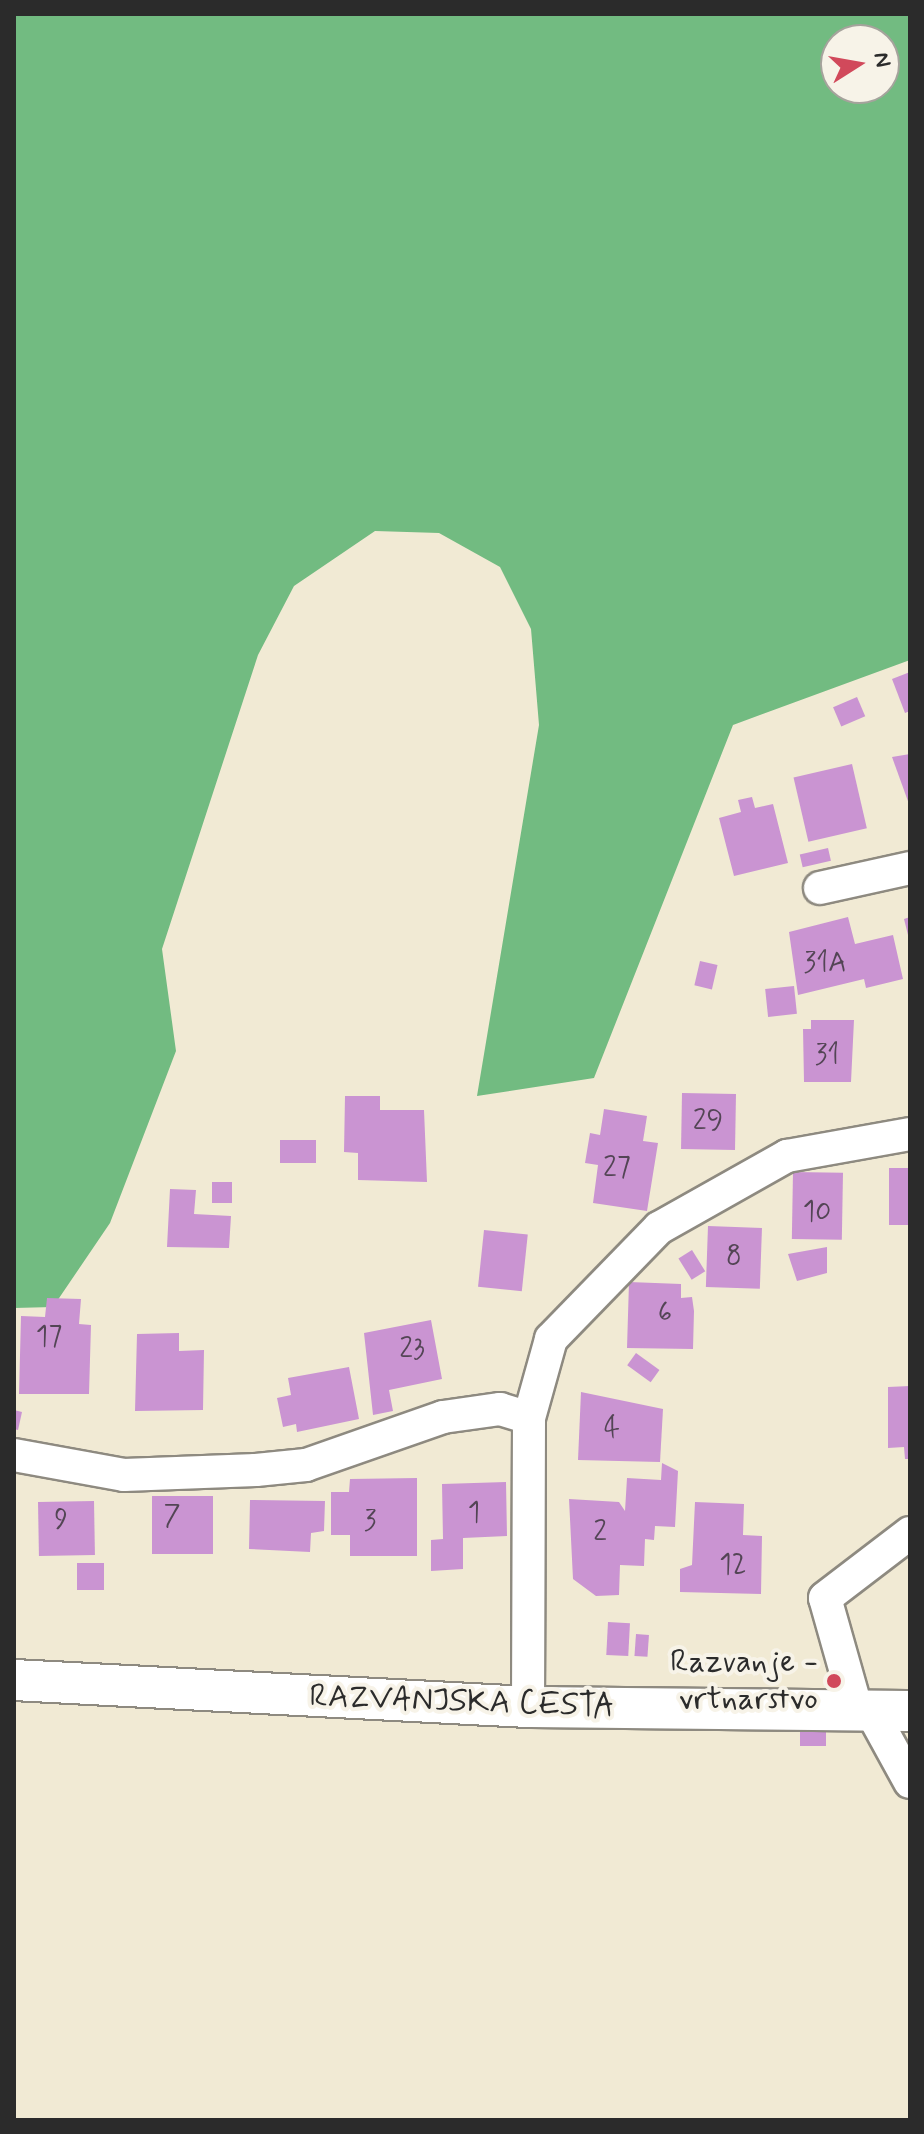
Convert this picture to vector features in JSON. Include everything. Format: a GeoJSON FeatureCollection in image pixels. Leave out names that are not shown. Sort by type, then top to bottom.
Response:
{"type":"FeatureCollection","features":[{"type":"Feature","properties":{"kind":"street"},"geometry":{"type":"LineString","coordinates":[[820,888],[910,868]]}},
{"type":"Feature","properties":{"kind":"street"},"geometry":{"type":"LineString","coordinates":[[528,1707],[529,1418],[551,1339],[659,1228],[787,1156],[910,1134]]}},
{"type":"Feature","properties":{"kind":"street"},"geometry":{"type":"LineString","coordinates":[[14,1455],[124,1475],[256,1470],[306,1465],[443,1417],[500,1409],[529,1418]]}},
{"type":"Feature","properties":{"kind":"street"},"geometry":{"type":"LineString","coordinates":[[910,1533],[825,1598],[864,1711],[910,1782]]}},
{"type":"Feature","properties":{"kind":"street","name":"RAZVANJSKA CESTA"},"geometry":{"type":"LineString","coordinates":[[14,1680],[528,1707],[910,1711]]}},
{"type":"Feature","properties":{"kind":"green space"},"geometry":{"type":"Polygon","coordinates":[[[14,14],[910,14],[910,660],[733,725],[594,1078],[477,1096],[539,725],[531,629],[500,567],[439,533],[375,531],[294,586],[258,655],[162,949],[176,1051],[110,1223],[53,1307],[14,1308],[14,14]]]}},
{"type":"Feature","properties":{"kind":"building"},"geometry":{"type":"Polygon","coordinates":[[[910,672],[910,711],[905,713],[892,679],[910,672]]]}},
{"type":"Feature","properties":{"kind":"building"},"geometry":{"type":"Polygon","coordinates":[[[857,697],[865,716],[841,726],[833,707],[857,697]]]}},
{"type":"Feature","properties":{"kind":"building"},"geometry":{"type":"Polygon","coordinates":[[[910,754],[910,804],[909,804],[892,757],[910,754]]]}},
{"type":"Feature","properties":{"kind":"building"},"geometry":{"type":"Polygon","coordinates":[[[852,764],[867,828],[808,842],[794,777],[852,764]]]}},
{"type":"Feature","properties":{"kind":"building"},"geometry":{"type":"Polygon","coordinates":[[[752,797],[755,808],[773,804],[788,863],[734,876],[719,818],[741,812],[738,800],[752,797]]]}},
{"type":"Feature","properties":{"kind":"building"},"geometry":{"type":"Polygon","coordinates":[[[828,848],[831,861],[803,867],[800,855],[828,848]]]}},
{"type":"Feature","properties":{"kind":"building"},"geometry":{"type":"Polygon","coordinates":[[[848,917],[855,944],[893,935],[903,979],[866,988],[864,979],[798,995],[789,932],[848,917]]]}},
{"type":"Feature","properties":{"kind":"building"},"geometry":{"type":"Polygon","coordinates":[[[910,917],[910,939],[909,939],[904,919],[910,917]]]}},
{"type":"Feature","properties":{"kind":"building"},"geometry":{"type":"Polygon","coordinates":[[[700,961],[718,965],[712,989],[694,985],[700,961]]]}},
{"type":"Feature","properties":{"kind":"building"},"geometry":{"type":"Polygon","coordinates":[[[794,986],[797,1014],[768,1017],[765,989],[794,986]]]}},
{"type":"Feature","properties":{"kind":"building"},"geometry":{"type":"Polygon","coordinates":[[[811,1020],[854,1020],[851,1082],[804,1082],[803,1029],[811,1029],[811,1020]]]}},
{"type":"Feature","properties":{"kind":"building"},"geometry":{"type":"Polygon","coordinates":[[[682,1093],[736,1094],[735,1150],[681,1149],[682,1093]]]}},
{"type":"Feature","properties":{"kind":"building"},"geometry":{"type":"Polygon","coordinates":[[[345,1096],[380,1096],[380,1110],[424,1110],[427,1182],[358,1180],[358,1153],[344,1152],[345,1096]]]}},
{"type":"Feature","properties":{"kind":"building"},"geometry":{"type":"Polygon","coordinates":[[[604,1109],[647,1116],[643,1141],[658,1143],[647,1211],[593,1203],[598,1165],[585,1163],[590,1133],[600,1135],[604,1109]]]}},
{"type":"Feature","properties":{"kind":"building"},"geometry":{"type":"Polygon","coordinates":[[[280,1140],[316,1140],[316,1163],[280,1163],[280,1140]]]}},
{"type":"Feature","properties":{"kind":"building"},"geometry":{"type":"Polygon","coordinates":[[[889,1168],[910,1168],[910,1225],[889,1225],[889,1168]]]}},
{"type":"Feature","properties":{"kind":"building"},"geometry":{"type":"Polygon","coordinates":[[[793,1172],[843,1173],[842,1240],[792,1239],[793,1172]]]}},
{"type":"Feature","properties":{"kind":"building"},"geometry":{"type":"Polygon","coordinates":[[[212,1182],[232,1182],[232,1203],[212,1203],[212,1182]]]}},
{"type":"Feature","properties":{"kind":"building"},"geometry":{"type":"Polygon","coordinates":[[[170,1189],[196,1190],[194,1214],[231,1216],[229,1248],[167,1247],[170,1189]]]}},
{"type":"Feature","properties":{"kind":"building"},"geometry":{"type":"Polygon","coordinates":[[[708,1226],[762,1228],[760,1289],[706,1287],[708,1226]]]}},
{"type":"Feature","properties":{"kind":"building"},"geometry":{"type":"Polygon","coordinates":[[[484,1230],[528,1235],[522,1291],[478,1287],[484,1230]]]}},
{"type":"Feature","properties":{"kind":"building"},"geometry":{"type":"Polygon","coordinates":[[[827,1247],[827,1273],[797,1281],[788,1254],[827,1247]]]}},
{"type":"Feature","properties":{"kind":"building"},"geometry":{"type":"Polygon","coordinates":[[[692,1250],[705,1271],[692,1280],[678,1258],[692,1250]]]}},
{"type":"Feature","properties":{"kind":"building"},"geometry":{"type":"Polygon","coordinates":[[[629,1282],[681,1284],[681,1298],[692,1297],[693,1349],[627,1348],[629,1282]]]}},
{"type":"Feature","properties":{"kind":"building"},"geometry":{"type":"Polygon","coordinates":[[[47,1298],[81,1299],[79,1324],[91,1325],[89,1394],[19,1394],[21,1316],[45,1317],[47,1298]]]}},
{"type":"Feature","properties":{"kind":"building"},"geometry":{"type":"Polygon","coordinates":[[[431,1320],[442,1379],[389,1390],[393,1411],[373,1415],[364,1333],[431,1320]]]}},
{"type":"Feature","properties":{"kind":"building"},"geometry":{"type":"Polygon","coordinates":[[[179,1333],[179,1351],[204,1350],[203,1410],[135,1411],[137,1334],[179,1333]]]}},
{"type":"Feature","properties":{"kind":"building"},"geometry":{"type":"Polygon","coordinates":[[[636,1353],[659,1370],[651,1382],[627,1365],[636,1353]]]}},
{"type":"Feature","properties":{"kind":"building"},"geometry":{"type":"Polygon","coordinates":[[[349,1367],[359,1419],[297,1432],[296,1424],[283,1427],[277,1398],[291,1395],[288,1378],[349,1367]]]}},
{"type":"Feature","properties":{"kind":"building"},"geometry":{"type":"Polygon","coordinates":[[[910,1386],[910,1459],[905,1459],[904,1447],[888,1448],[888,1387],[910,1386]]]}},
{"type":"Feature","properties":{"kind":"building"},"geometry":{"type":"Polygon","coordinates":[[[581,1392],[663,1409],[660,1462],[578,1460],[581,1392]]]}},
{"type":"Feature","properties":{"kind":"building"},"geometry":{"type":"Polygon","coordinates":[[[14,1410],[22,1412],[18,1430],[14,1429],[14,1410]]]}},
{"type":"Feature","properties":{"kind":"building"},"geometry":{"type":"Polygon","coordinates":[[[662,1463],[678,1471],[675,1527],[655,1526],[654,1540],[645,1539],[644,1566],[620,1565],[619,1595],[596,1596],[573,1579],[569,1499],[619,1502],[625,1511],[627,1478],[661,1480],[662,1463]]]}},
{"type":"Feature","properties":{"kind":"building"},"geometry":{"type":"Polygon","coordinates":[[[417,1478],[417,1556],[350,1556],[350,1535],[331,1535],[331,1492],[349,1492],[350,1479],[417,1478]]]}},
{"type":"Feature","properties":{"kind":"building"},"geometry":{"type":"Polygon","coordinates":[[[506,1482],[507,1536],[463,1538],[463,1569],[431,1571],[431,1540],[443,1539],[442,1484],[506,1482]]]}},
{"type":"Feature","properties":{"kind":"building"},"geometry":{"type":"Polygon","coordinates":[[[152,1496],[213,1496],[213,1554],[152,1554],[152,1496]]]}},
{"type":"Feature","properties":{"kind":"building"},"geometry":{"type":"Polygon","coordinates":[[[250,1500],[325,1501],[324,1531],[311,1533],[310,1552],[249,1549],[250,1500]]]}},
{"type":"Feature","properties":{"kind":"building"},"geometry":{"type":"Polygon","coordinates":[[[94,1501],[95,1555],[39,1556],[38,1502],[94,1501]]]}},
{"type":"Feature","properties":{"kind":"building"},"geometry":{"type":"Polygon","coordinates":[[[695,1502],[744,1504],[743,1535],[762,1536],[761,1594],[680,1592],[680,1569],[692,1565],[695,1502]]]}},
{"type":"Feature","properties":{"kind":"building"},"geometry":{"type":"Polygon","coordinates":[[[77,1563],[104,1563],[104,1590],[77,1590],[77,1563]]]}},
{"type":"Feature","properties":{"kind":"building"},"geometry":{"type":"Polygon","coordinates":[[[608,1622],[630,1623],[628,1656],[606,1655],[608,1622]]]}},
{"type":"Feature","properties":{"kind":"building"},"geometry":{"type":"Polygon","coordinates":[[[636,1634],[649,1635],[647,1657],[634,1656],[636,1634]]]}},
{"type":"Feature","properties":{"kind":"building"},"geometry":{"type":"Polygon","coordinates":[[[800,1730],[826,1730],[826,1746],[800,1746],[800,1730]]]}},
{"type":"Feature","properties":{"kind":"place","name":"Razvanje - vrtnarstvo"},"geometry":{"type":"Point","coordinates":[834,1681]}}]}
